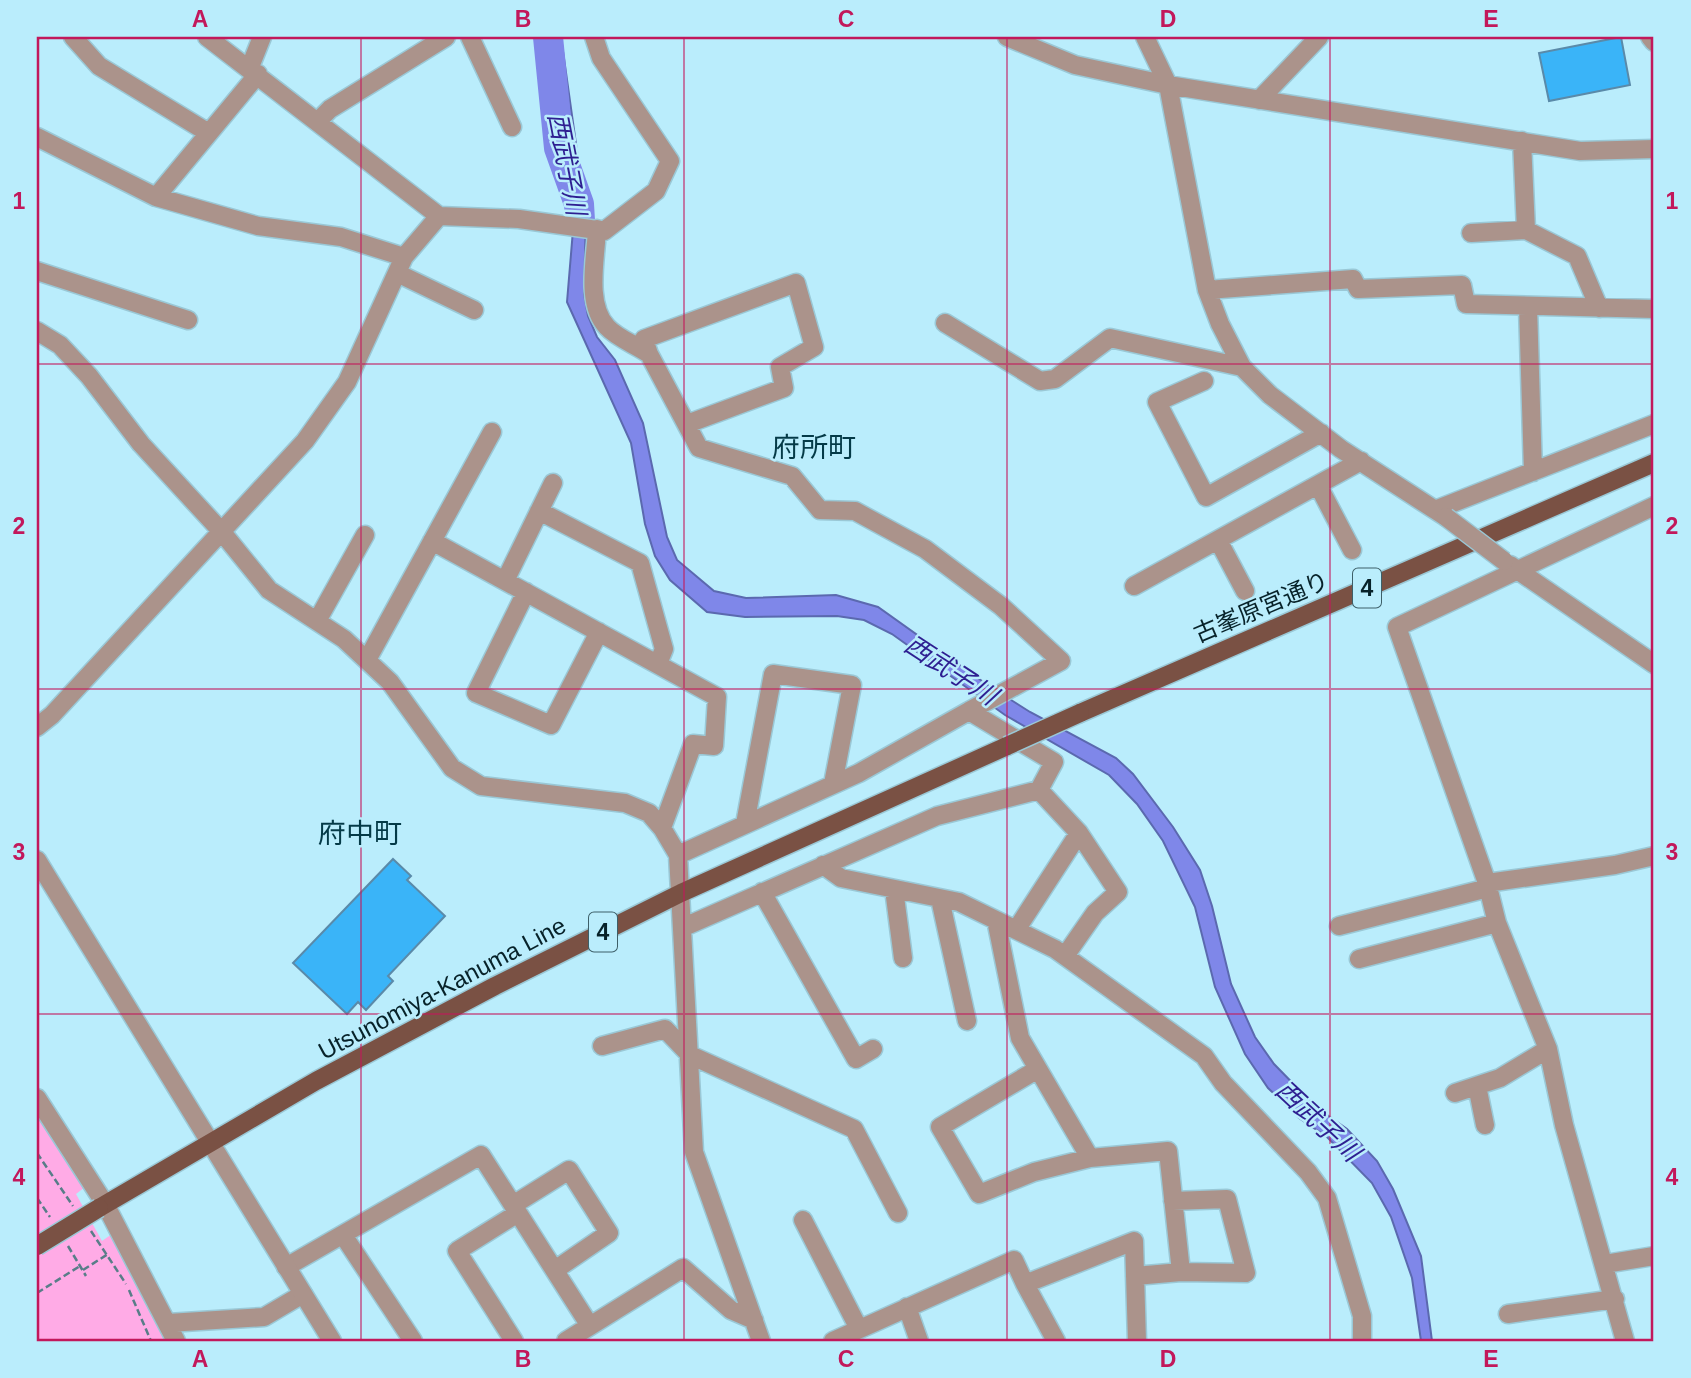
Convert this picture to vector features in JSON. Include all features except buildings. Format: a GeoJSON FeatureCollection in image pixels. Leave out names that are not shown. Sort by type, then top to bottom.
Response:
{"type":"FeatureCollection","features":[{"type":"Feature","properties":{"kind":"main road","name":"古峯原宮通り"},"geometry":{"type":"LineString","coordinates":[[1007,746],[1654,463]]}},
{"type":"Feature","properties":{"kind":"main road","name":"Utsunomiya-Kanuma Line"},"geometry":{"type":"LineString","coordinates":[[210,1142],[410,1031],[681,893],[1007,746]]}},
{"type":"Feature","properties":{"kind":"main road","name":"4"},"geometry":{"type":"LineString","coordinates":[[37,1246],[210,1142]]}},
{"type":"Feature","properties":{"kind":"street"},"geometry":{"type":"LineString","coordinates":[[73,37],[99,66],[207,132]]}},
{"type":"Feature","properties":{"kind":"street"},"geometry":{"type":"LineString","coordinates":[[207,37],[439,216],[519,219],[604,231],[656,191],[670,161],[601,58],[594,37]]}},
{"type":"Feature","properties":{"kind":"street"},"geometry":{"type":"LineString","coordinates":[[156,197],[254,71],[262,37]]}},
{"type":"Feature","properties":{"kind":"street"},"geometry":{"type":"LineString","coordinates":[[318,121],[330,109],[446,37]]}},
{"type":"Feature","properties":{"kind":"street"},"geometry":{"type":"LineString","coordinates":[[470,37],[512,127]]}},
{"type":"Feature","properties":{"kind":"street"},"geometry":{"type":"LineString","coordinates":[[1007,37],[1075,65],[1168,85],[1580,151],[1654,149]]}},
{"type":"Feature","properties":{"kind":"street"},"geometry":{"type":"LineString","coordinates":[[1145,37],[1168,85],[1207,290],[1220,324],[1242,367],[1270,395],[1321,433],[1654,664]]}},
{"type":"Feature","properties":{"kind":"street"},"geometry":{"type":"LineString","coordinates":[[1259,100],[1319,37]]}},
{"type":"Feature","properties":{"kind":"street"},"geometry":{"type":"LineString","coordinates":[[1650,37],[1654,42]]}},
{"type":"Feature","properties":{"kind":"street"},"geometry":{"type":"LineString","coordinates":[[37,137],[156,197],[258,226],[341,237],[401,265],[474,310]]}},
{"type":"Feature","properties":{"kind":"street"},"geometry":{"type":"LineString","coordinates":[[1522,141],[1526,230]]}},
{"type":"Feature","properties":{"kind":"street"},"geometry":{"type":"LineString","coordinates":[[37,727],[52,715],[305,441],[346,382],[401,265],[439,216]]}},
{"type":"Feature","properties":{"kind":"street"},"geometry":{"type":"LineString","coordinates":[[597,229],[594,296],[601,318],[607,327],[649,354]]}},
{"type":"Feature","properties":{"kind":"street"},"geometry":{"type":"LineString","coordinates":[[1471,233],[1526,230],[1577,256],[1599,308]]}},
{"type":"Feature","properties":{"kind":"street"},"geometry":{"type":"LineString","coordinates":[[37,271],[188,320]]}},
{"type":"Feature","properties":{"kind":"street"},"geometry":{"type":"LineString","coordinates":[[1207,290],[1353,279],[1358,289],[1462,285],[1466,304],[1654,309]]}},
{"type":"Feature","properties":{"kind":"street"},"geometry":{"type":"LineString","coordinates":[[678,855],[833,784],[1061,661],[1001,606],[925,548],[855,511],[820,510],[792,476],[699,448],[649,354],[644,339],[796,283],[814,347],[780,367],[784,388],[687,424]]}},
{"type":"Feature","properties":{"kind":"street"},"geometry":{"type":"LineString","coordinates":[[1528,306],[1533,472]]}},
{"type":"Feature","properties":{"kind":"street"},"geometry":{"type":"LineString","coordinates":[[945,323],[1040,381],[1055,379],[1110,338],[1242,367]]}},
{"type":"Feature","properties":{"kind":"street"},"geometry":{"type":"LineString","coordinates":[[37,331],[60,345],[89,376],[141,444],[221,531],[269,590],[317,621],[367,660],[390,682],[452,768],[481,786],[625,803],[649,813],[663,828],[678,855],[684,927],[694,1152],[761,1341]]}},
{"type":"Feature","properties":{"kind":"street"},"geometry":{"type":"LineString","coordinates":[[1204,382],[1157,402],[1206,497],[1321,433]]}},
{"type":"Feature","properties":{"kind":"street"},"geometry":{"type":"LineString","coordinates":[[1440,514],[1533,472],[1654,424]]}},
{"type":"Feature","properties":{"kind":"street"},"geometry":{"type":"LineString","coordinates":[[367,660],[492,432]]}},
{"type":"Feature","properties":{"kind":"street"},"geometry":{"type":"LineString","coordinates":[[1134,586],[1361,461]]}},
{"type":"Feature","properties":{"kind":"street"},"geometry":{"type":"LineString","coordinates":[[505,581],[553,483]]}},
{"type":"Feature","properties":{"kind":"street"},"geometry":{"type":"LineString","coordinates":[[1318,485],[1352,550]]}},
{"type":"Feature","properties":{"kind":"street"},"geometry":{"type":"LineString","coordinates":[[1625,1341],[1564,1125],[1548,1049],[1497,923],[1488,886],[1397,628],[1511,566],[1654,506]]}},
{"type":"Feature","properties":{"kind":"street"},"geometry":{"type":"LineString","coordinates":[[539,511],[640,563],[664,649],[658,664]]}},
{"type":"Feature","properties":{"kind":"street"},"geometry":{"type":"LineString","coordinates":[[317,621],[365,535]]}},
{"type":"Feature","properties":{"kind":"street"},"geometry":{"type":"LineString","coordinates":[[1218,540],[1245,591]]}},
{"type":"Feature","properties":{"kind":"street"},"geometry":{"type":"LineString","coordinates":[[432,541],[717,697],[714,746],[692,744],[663,828]]}},
{"type":"Feature","properties":{"kind":"street"},"geometry":{"type":"LineString","coordinates":[[526,592],[476,693],[551,725],[599,632]]}},
{"type":"Feature","properties":{"kind":"street"},"geometry":{"type":"LineString","coordinates":[[745,824],[773,674],[852,685],[833,784]]}},
{"type":"Feature","properties":{"kind":"street"},"geometry":{"type":"LineString","coordinates":[[684,927],[937,817],[1039,790],[1054,762],[969,711]]}},
{"type":"Feature","properties":{"kind":"street"},"geometry":{"type":"LineString","coordinates":[[1039,790],[1079,833],[1118,892],[1094,913],[1065,956]]}},
{"type":"Feature","properties":{"kind":"street"},"geometry":{"type":"LineString","coordinates":[[1016,930],[1079,833]]}},
{"type":"Feature","properties":{"kind":"street"},"geometry":{"type":"LineString","coordinates":[[1339,926],[1488,886],[1654,856]]}},
{"type":"Feature","properties":{"kind":"street"},"geometry":{"type":"LineString","coordinates":[[37,860],[332,1341]]}},
{"type":"Feature","properties":{"kind":"street"},"geometry":{"type":"LineString","coordinates":[[823,865],[841,878],[959,902],[1016,930],[1065,956],[1204,1056],[1223,1083],[1308,1172],[1327,1198],[1335,1216],[1362,1315],[1362,1341]]}},
{"type":"Feature","properties":{"kind":"street"},"geometry":{"type":"LineString","coordinates":[[894,889],[903,958]]}},
{"type":"Feature","properties":{"kind":"street"},"geometry":{"type":"LineString","coordinates":[[762,892],[856,1059],[873,1049]]}},
{"type":"Feature","properties":{"kind":"street"},"geometry":{"type":"LineString","coordinates":[[940,899],[967,1021]]}},
{"type":"Feature","properties":{"kind":"street"},"geometry":{"type":"LineString","coordinates":[[996,920],[1020,1038],[1090,1158]]}},
{"type":"Feature","properties":{"kind":"street"},"geometry":{"type":"LineString","coordinates":[[1359,959],[1497,923]]}},
{"type":"Feature","properties":{"kind":"street"},"geometry":{"type":"LineString","coordinates":[[602,1046],[665,1029],[690,1055],[854,1129],[898,1213]]}},
{"type":"Feature","properties":{"kind":"street"},"geometry":{"type":"LineString","coordinates":[[1455,1093],[1500,1079],[1548,1049]]}},
{"type":"Feature","properties":{"kind":"street"},"geometry":{"type":"LineString","coordinates":[[1038,1069],[940,1128],[979,1194],[1034,1172],[1090,1158],[1168,1151],[1181,1272]]}},
{"type":"Feature","properties":{"kind":"street"},"geometry":{"type":"LineString","coordinates":[[1477,1086],[1485,1125]]}},
{"type":"Feature","properties":{"kind":"street"},"geometry":{"type":"LineString","coordinates":[[37,1098],[102,1206],[176,1341]]}},
{"type":"Feature","properties":{"kind":"street"},"geometry":{"type":"LineString","coordinates":[[286,1267],[481,1155],[590,1326]]}},
{"type":"Feature","properties":{"kind":"street"},"geometry":{"type":"LineString","coordinates":[[514,1341],[457,1251],[569,1170],[609,1233],[555,1269]]}},
{"type":"Feature","properties":{"kind":"street"},"geometry":{"type":"LineString","coordinates":[[1135,1276],[1181,1272],[1245,1273],[1227,1199],[1173,1201]]}},
{"type":"Feature","properties":{"kind":"street"},"geometry":{"type":"LineString","coordinates":[[803,1220],[859,1329]]}},
{"type":"Feature","properties":{"kind":"street"},"geometry":{"type":"LineString","coordinates":[[343,1235],[413,1341]]}},
{"type":"Feature","properties":{"kind":"street"},"geometry":{"type":"LineString","coordinates":[[1025,1284],[1134,1241],[1137,1341]]}},
{"type":"Feature","properties":{"kind":"street"},"geometry":{"type":"LineString","coordinates":[[1605,1264],[1654,1256]]}},
{"type":"Feature","properties":{"kind":"street"},"geometry":{"type":"LineString","coordinates":[[833,1341],[1014,1260],[1056,1341]]}},
{"type":"Feature","properties":{"kind":"street"},"geometry":{"type":"LineString","coordinates":[[566,1341],[683,1268],[731,1310],[754,1320]]}},
{"type":"Feature","properties":{"kind":"street"},"geometry":{"type":"LineString","coordinates":[[168,1323],[264,1317],[303,1294]]}},
{"type":"Feature","properties":{"kind":"street"},"geometry":{"type":"LineString","coordinates":[[1508,1314],[1615,1299]]}},
{"type":"Feature","properties":{"kind":"street"},"geometry":{"type":"LineString","coordinates":[[907,1307],[919,1341]]}},
{"type":"Feature","properties":{"kind":"path"},"geometry":{"type":"LineString","coordinates":[[37,1154],[76,1209]]}},
{"type":"Feature","properties":{"kind":"path"},"geometry":{"type":"LineString","coordinates":[[84,1221],[128,1288],[151,1341]]}},
{"type":"Feature","properties":{"kind":"path"},"geometry":{"type":"LineString","coordinates":[[37,1293],[108,1254]]}},
{"type":"Feature","properties":{"kind":"shaded area"},"geometry":{"type":"Polygon","coordinates":[[[37,1113],[85,1187],[76,1194],[102,1241],[112,1234],[168,1341],[37,1341],[37,1113]]]}},
{"type":"Feature","properties":{"kind":"water"},"geometry":{"type":"Polygon","coordinates":[[[542,37],[561,37],[586,215],[584,294],[588,316],[597,337],[615,360],[643,423],[667,537],[677,560],[714,591],[746,598],[836,595],[878,607],[989,686],[1030,712],[1116,758],[1133,774],[1173,827],[1200,870],[1212,906],[1231,984],[1255,1037],[1274,1064],[1316,1107],[1347,1129],[1377,1161],[1393,1189],[1421,1256],[1432,1341],[1421,1341],[1412,1278],[1391,1217],[1372,1183],[1327,1137],[1299,1118],[1268,1088],[1245,1054],[1215,987],[1195,907],[1163,841],[1137,804],[1109,775],[1005,715],[892,634],[864,620],[837,616],[745,617],[707,612],[670,580],[655,556],[645,524],[631,443],[567,302],[575,206],[571,176],[559,148],[559,101],[542,37]]]}},
{"type":"Feature","properties":{"kind":"waterway","name":"西武子川"},"geometry":{"type":"LineString","coordinates":[[548,37],[559,148],[579,204],[580,221]]}},
{"type":"Feature","properties":{"kind":"district","name":"府所町"},"geometry":{"type":"Point","coordinates":[814,447]}},
{"type":"Feature","properties":{"kind":"district","name":"府中町"},"geometry":{"type":"Point","coordinates":[360,833]}}]}
